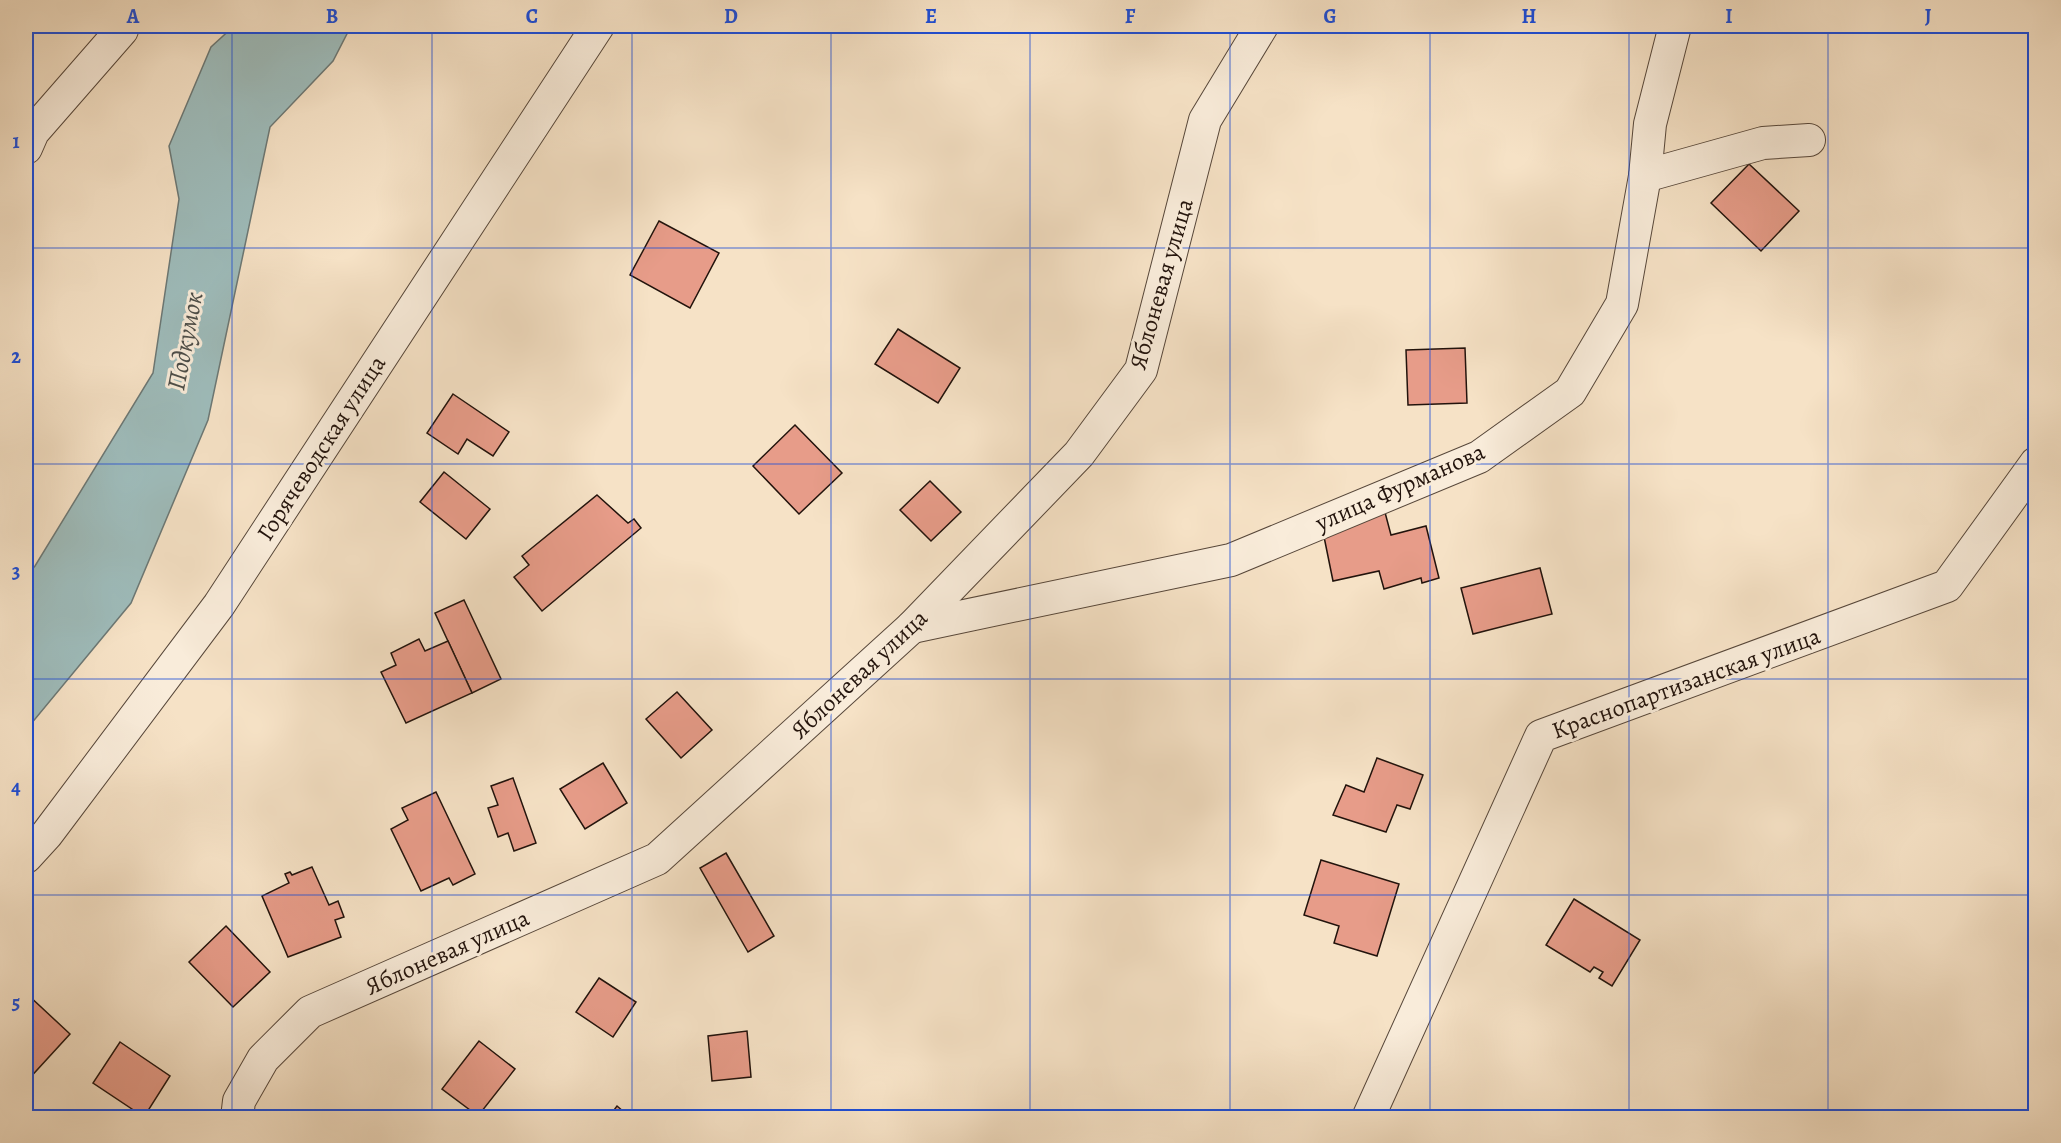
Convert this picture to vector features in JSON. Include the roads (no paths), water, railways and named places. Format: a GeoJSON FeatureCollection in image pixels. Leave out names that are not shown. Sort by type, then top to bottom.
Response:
{"type":"FeatureCollection","features":[{"type":"Feature","properties":{"kind":"street"},"geometry":{"type":"LineString","coordinates":[[26,148],[33,132],[122,30],[123,26]]}},
{"type":"Feature","properties":{"kind":"street","name":"Горячеводская улица"},"geometry":{"type":"LineString","coordinates":[[26,857],[47,834],[219,605],[598,26]]}},
{"type":"Feature","properties":{"kind":"street","name":"Яблоневая улица"},"geometry":{"type":"LineString","coordinates":[[237,1118],[239,1101],[263,1059],[310,1012],[657,859],[912,627],[1079,454],[1141,370],[1205,120],[1262,26]]}},
{"type":"Feature","properties":{"kind":"street","name":"улица Фурманова"},"geometry":{"type":"LineString","coordinates":[[912,627],[1231,560],[1479,457],[1570,392],[1622,304],[1645,176],[1650,124],[1675,26]]}},
{"type":"Feature","properties":{"kind":"street"},"geometry":{"type":"LineString","coordinates":[[1645,176],[1763,144],[1809,140]]}},
{"type":"Feature","properties":{"kind":"street","name":"Краснопартизанская улица"},"geometry":{"type":"LineString","coordinates":[[1368,1118],[1541,736],[1947,586],[2036,463]]}},
{"type":"Feature","properties":{"kind":"water","name":"Подкумок"},"geometry":{"type":"Polygon","coordinates":[[[234,26],[351,26],[333,61],[270,127],[208,420],[131,603],[26,730],[26,576],[35,566],[153,373],[179,199],[169,146],[211,47],[234,26]]]}}]}
